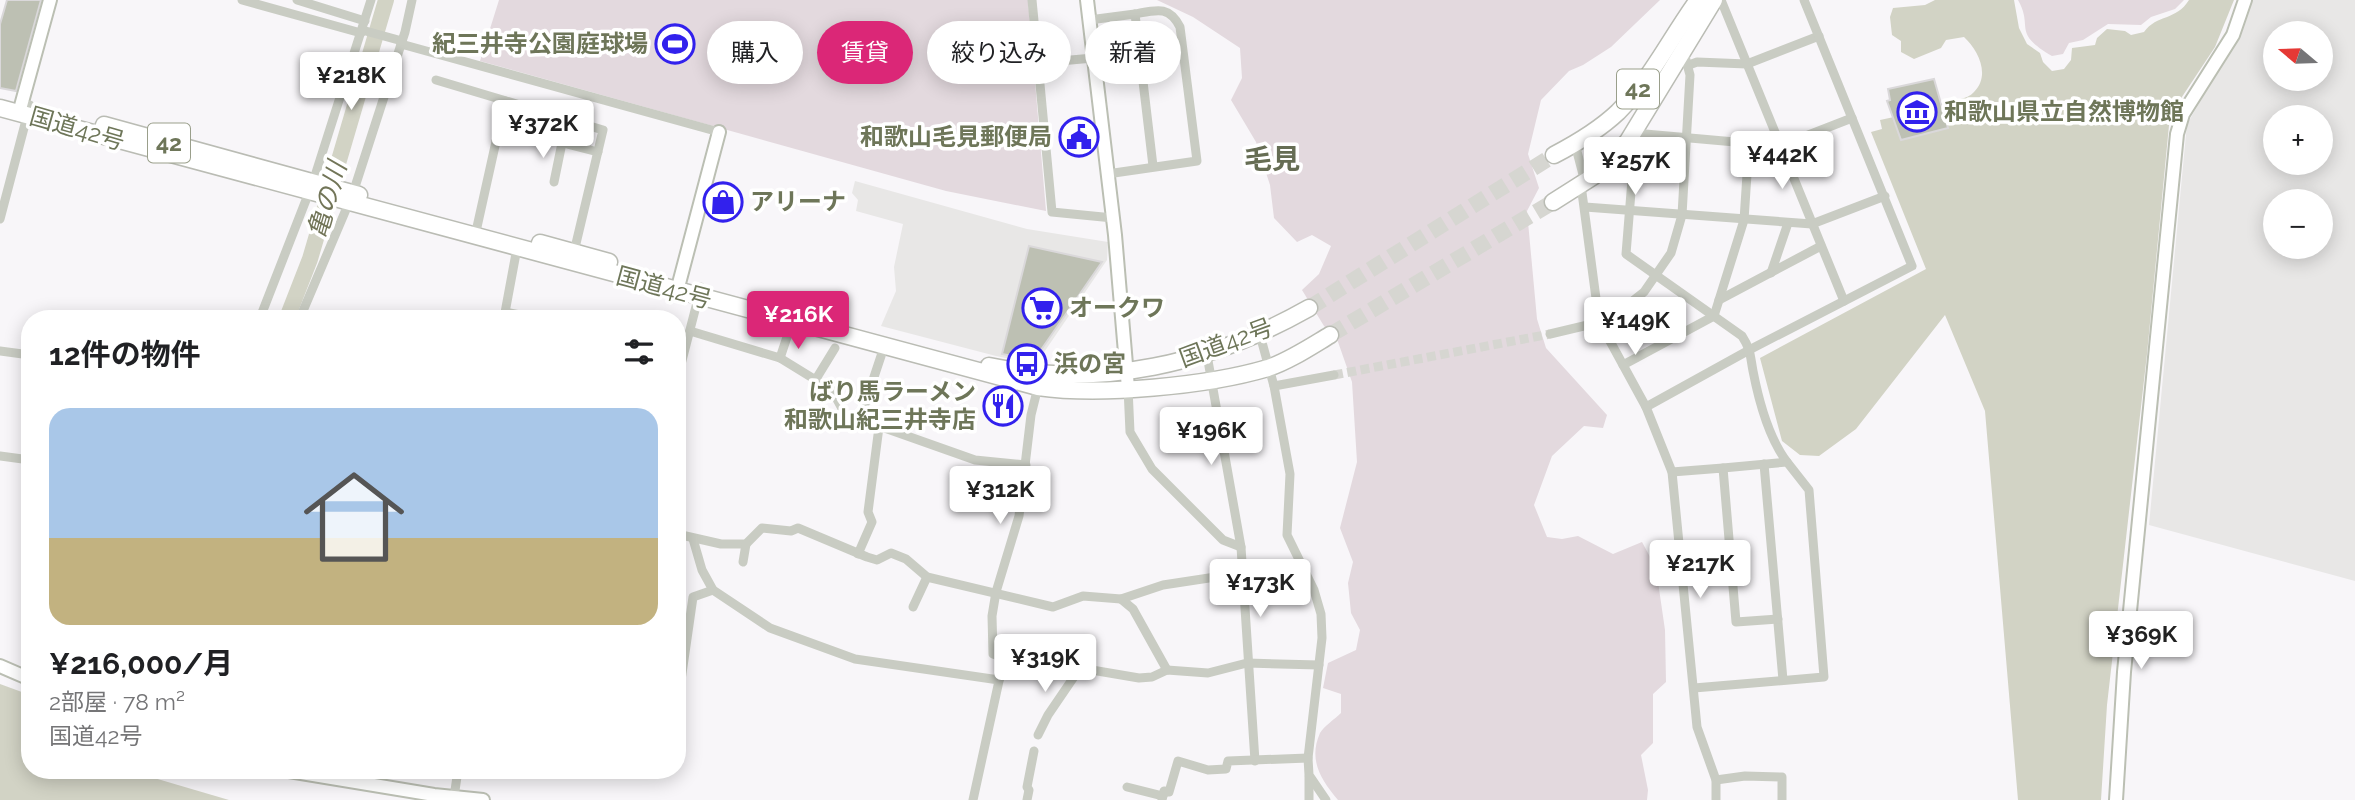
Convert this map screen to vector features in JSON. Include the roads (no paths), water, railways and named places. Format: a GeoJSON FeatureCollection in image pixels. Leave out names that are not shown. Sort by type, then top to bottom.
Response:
{"type":"FeatureCollection","features":[{"type":"Feature","properties":{"kind":"highway","name":"42"},"geometry":{"type":"LineString","coordinates":[[1554,155],[1575,144],[1619,111],[1646,79],[1698,0]]}},
{"type":"Feature","properties":{"kind":"highway","name":"42"},"geometry":{"type":"LineString","coordinates":[[1553,202],[1605,166],[1633,134],[1686,58],[1714,0]]}},
{"type":"Feature","properties":{"kind":"highway","name":"国道42号"},"geometry":{"type":"LineString","coordinates":[[0,97],[24,109],[349,197],[517,248],[678,286],[990,366],[1127,380],[1210,380],[1269,367],[1330,335]]}},
{"type":"Feature","properties":{"kind":"highway","name":"国道42号"},"geometry":{"type":"LineString","coordinates":[[0,108],[24,109]]}},
{"type":"Feature","properties":{"kind":"highway","name":"国道42号"},"geometry":{"type":"LineString","coordinates":[[349,197],[574,253],[678,286]]}},
{"type":"Feature","properties":{"kind":"highway","name":"国道42号"},"geometry":{"type":"LineString","coordinates":[[700,292],[792,322],[884,347],[1038,387],[1068,390],[1127,380],[1207,355],[1260,335],[1309,308]]}},
{"type":"Feature","properties":{"kind":"street"},"geometry":{"type":"LineString","coordinates":[[0,219],[50,0]]}},
{"type":"Feature","properties":{"kind":"street"},"geometry":{"type":"LineString","coordinates":[[242,0],[363,28]]}},
{"type":"Feature","properties":{"kind":"street"},"geometry":{"type":"LineString","coordinates":[[297,0],[400,42],[719,132],[678,286]]}},
{"type":"Feature","properties":{"kind":"street"},"geometry":{"type":"LineString","coordinates":[[263,310],[312,187],[371,0]]}},
{"type":"Feature","properties":{"kind":"street"},"geometry":{"type":"LineString","coordinates":[[303,310],[349,197],[412,0]]}},
{"type":"Feature","properties":{"kind":"street"},"geometry":{"type":"LineString","coordinates":[[1032,0],[1034,21]]}},
{"type":"Feature","properties":{"kind":"street"},"geometry":{"type":"LineString","coordinates":[[1087,0],[1089,20],[1161,9],[1175,16],[1180,27],[1197,161],[1107,174]]}},
{"type":"Feature","properties":{"kind":"street"},"geometry":{"type":"LineString","coordinates":[[1721,0],[1844,301]]}},
{"type":"Feature","properties":{"kind":"street"},"geometry":{"type":"LineString","coordinates":[[1646,407],[1912,266],[1804,0]]}},
{"type":"Feature","properties":{"kind":"street"},"geometry":{"type":"LineString","coordinates":[[2116,800],[2124,672],[2177,134],[2183,114],[2233,35],[2245,0]]}},
{"type":"Feature","properties":{"kind":"street"},"geometry":{"type":"LineString","coordinates":[[1135,14],[1153,166]]}},
{"type":"Feature","properties":{"kind":"street"},"geometry":{"type":"LineString","coordinates":[[1550,334],[1596,322],[1625,307],[1644,292],[1671,253],[1682,215],[1686,139],[1686,58],[1676,32]]}},
{"type":"Feature","properties":{"kind":"street"},"geometry":{"type":"LineString","coordinates":[[1686,58],[1697,62],[1747,64],[1819,37]]}},
{"type":"Feature","properties":{"kind":"street"},"geometry":{"type":"LineString","coordinates":[[436,80],[603,130],[574,253]]}},
{"type":"Feature","properties":{"kind":"street"},"geometry":{"type":"LineString","coordinates":[[1040,84],[1052,212],[1113,218]]}},
{"type":"Feature","properties":{"kind":"street"},"geometry":{"type":"LineString","coordinates":[[1096,84],[1113,218],[1130,432],[1152,469],[1223,540],[1241,547]]}},
{"type":"Feature","properties":{"kind":"street"},"geometry":{"type":"LineString","coordinates":[[477,227],[505,101]]}},
{"type":"Feature","properties":{"kind":"street"},"geometry":{"type":"LineString","coordinates":[[1619,111],[1633,134],[1634,155],[1626,254],[1742,335],[1751,349],[1753,372],[1774,445],[1809,490],[1824,677],[1694,688]]}},
{"type":"Feature","properties":{"kind":"street"},"geometry":{"type":"LineString","coordinates":[[1633,134],[1780,146],[1852,118]]}},
{"type":"Feature","properties":{"kind":"street"},"geometry":{"type":"LineString","coordinates":[[520,132],[598,152]]}},
{"type":"Feature","properties":{"kind":"street"},"geometry":{"type":"LineString","coordinates":[[554,182],[562,143]]}},
{"type":"Feature","properties":{"kind":"street"},"geometry":{"type":"LineString","coordinates":[[1575,144],[1586,207],[1596,322],[1646,407],[1672,472],[1698,727],[1716,780],[1716,800]]}},
{"type":"Feature","properties":{"kind":"street"},"geometry":{"type":"LineString","coordinates":[[1623,365],[1714,316],[1744,220],[1749,144]]}},
{"type":"Feature","properties":{"kind":"street"},"geometry":{"type":"LineString","coordinates":[[1586,207],[1812,225],[1885,196]]}},
{"type":"Feature","properties":{"kind":"street"},"geometry":{"type":"LineString","coordinates":[[1771,273],[1788,223]]}},
{"type":"Feature","properties":{"kind":"street"},"geometry":{"type":"LineString","coordinates":[[1719,300],[1821,246]]}},
{"type":"Feature","properties":{"kind":"street"},"geometry":{"type":"LineString","coordinates":[[506,310],[517,248]]}},
{"type":"Feature","properties":{"kind":"street"},"geometry":{"type":"LineString","coordinates":[[686,346],[700,292]]}},
{"type":"Feature","properties":{"kind":"street"},"geometry":{"type":"LineString","coordinates":[[780,358],[792,322]]}},
{"type":"Feature","properties":{"kind":"street"},"geometry":{"type":"LineString","coordinates":[[690,331],[780,358],[832,390],[845,414],[975,460],[1026,465]]}},
{"type":"Feature","properties":{"kind":"street"},"geometry":{"type":"LineString","coordinates":[[1260,335],[1274,386],[1290,474],[1287,535],[1314,590],[1321,614],[1319,665],[1308,758],[1309,800]]}},
{"type":"Feature","properties":{"kind":"street"},"geometry":{"type":"LineString","coordinates":[[860,419],[884,347]]}},
{"type":"Feature","properties":{"kind":"street"},"geometry":{"type":"LineString","coordinates":[[816,379],[835,348]]}},
{"type":"Feature","properties":{"kind":"street"},"geometry":{"type":"LineString","coordinates":[[0,351],[21,354]]}},
{"type":"Feature","properties":{"kind":"street"},"geometry":{"type":"LineString","coordinates":[[1207,355],[1241,547],[1255,761]]}},
{"type":"Feature","properties":{"kind":"street"},"geometry":{"type":"LineString","coordinates":[[1274,386],[1334,375]]}},
{"type":"Feature","properties":{"kind":"street"},"geometry":{"type":"LineString","coordinates":[[1038,387],[1031,415],[1020,516],[996,592],[992,616],[993,654],[1010,660],[1013,649],[1053,653],[1080,668],[1139,678],[1152,677],[1167,670],[1208,673],[1247,663],[1319,665]]}},
{"type":"Feature","properties":{"kind":"street"},"geometry":{"type":"LineString","coordinates":[[858,554],[872,522],[868,512],[879,427]]}},
{"type":"Feature","properties":{"kind":"street"},"geometry":{"type":"LineString","coordinates":[[0,456],[21,459]]}},
{"type":"Feature","properties":{"kind":"street"},"geometry":{"type":"LineString","coordinates":[[1672,472],[1787,462]]}},
{"type":"Feature","properties":{"kind":"street"},"geometry":{"type":"LineString","coordinates":[[1764,464],[1783,680]]}},
{"type":"Feature","properties":{"kind":"street"},"geometry":{"type":"LineString","coordinates":[[1723,468],[1736,622],[1778,619]]}},
{"type":"Feature","properties":{"kind":"street"},"geometry":{"type":"LineString","coordinates":[[743,562],[746,544],[762,528],[791,531],[798,528],[877,560],[891,553],[906,559],[927,577],[1053,607],[1083,596],[1121,599],[1163,585],[1222,576],[1243,576]]}},
{"type":"Feature","properties":{"kind":"street"},"geometry":{"type":"LineString","coordinates":[[686,537],[721,544],[746,544]]}},
{"type":"Feature","properties":{"kind":"street"},"geometry":{"type":"LineString","coordinates":[[692,539],[702,570],[713,590],[770,628],[855,659],[999,680]]}},
{"type":"Feature","properties":{"kind":"street"},"geometry":{"type":"LineString","coordinates":[[913,607],[927,577]]}},
{"type":"Feature","properties":{"kind":"street"},"geometry":{"type":"LineString","coordinates":[[686,646],[693,597],[713,590]]}},
{"type":"Feature","properties":{"kind":"street"},"geometry":{"type":"LineString","coordinates":[[1121,599],[1133,609],[1167,670]]}},
{"type":"Feature","properties":{"kind":"street"},"geometry":{"type":"LineString","coordinates":[[972,800],[1003,657]]}},
{"type":"Feature","properties":{"kind":"street"},"geometry":{"type":"LineString","coordinates":[[0,666],[21,675]]}},
{"type":"Feature","properties":{"kind":"street"},"geometry":{"type":"LineString","coordinates":[[1038,735],[1048,715],[1080,668]]}},
{"type":"Feature","properties":{"kind":"street"},"geometry":{"type":"LineString","coordinates":[[1027,800],[1034,751]]}},
{"type":"Feature","properties":{"kind":"street"},"geometry":{"type":"LineString","coordinates":[[1128,788],[1162,798],[1164,791],[1169,792],[1178,761],[1208,770],[1226,769],[1228,761],[1308,758]]}},
{"type":"Feature","properties":{"kind":"street"},"geometry":{"type":"LineString","coordinates":[[1309,775],[1326,800]]}},
{"type":"Feature","properties":{"kind":"street"},"geometry":{"type":"LineString","coordinates":[[1716,780],[1745,776],[1782,776],[1782,800]]}},
{"type":"Feature","properties":{"kind":"street"},"geometry":{"type":"LineString","coordinates":[[362,779],[483,800]]}},
{"type":"Feature","properties":{"kind":"street"},"geometry":{"type":"LineString","coordinates":[[454,797],[457,779]]}},
{"type":"Feature","properties":{"kind":"waterway","name":"亀の川"},"geometry":{"type":"LineString","coordinates":[[290,310],[310,259],[386,0]]}},
{"type":"Feature","properties":{"kind":"tunnel"},"geometry":{"type":"LineString","coordinates":[[1309,308],[1554,155]]}},
{"type":"Feature","properties":{"kind":"tunnel"},"geometry":{"type":"LineString","coordinates":[[1330,335],[1553,202]]}},
{"type":"Feature","properties":{"kind":"tunnel"},"geometry":{"type":"LineString","coordinates":[[1334,375],[1550,334]]}},
{"type":"Feature","properties":{"kind":"place","name":"紀三井寺公園庭球場"},"geometry":{"type":"Point","coordinates":[675,44]}},
{"type":"Feature","properties":{"kind":"place","name":"和歌山県立自然博物館"},"geometry":{"type":"Point","coordinates":[1917,112]}},
{"type":"Feature","properties":{"kind":"place","name":"和歌山毛見郵便局"},"geometry":{"type":"Point","coordinates":[1079,137]}},
{"type":"Feature","properties":{"kind":"place","name":"アリーナ"},"geometry":{"type":"Point","coordinates":[723,202]}},
{"type":"Feature","properties":{"kind":"place","name":"オークワ"},"geometry":{"type":"Point","coordinates":[1042,308]}},
{"type":"Feature","properties":{"kind":"place","name":"浜の宮"},"geometry":{"type":"Point","coordinates":[1027,364]}},
{"type":"Feature","properties":{"kind":"place","name":"ばり馬ラーメン 和歌山紀三井寺店"},"geometry":{"type":"Point","coordinates":[1003,406]}},
{"type":"Feature","properties":{"kind":"district","name":"毛見"},"geometry":{"type":"Point","coordinates":[1272,159]}}]}
